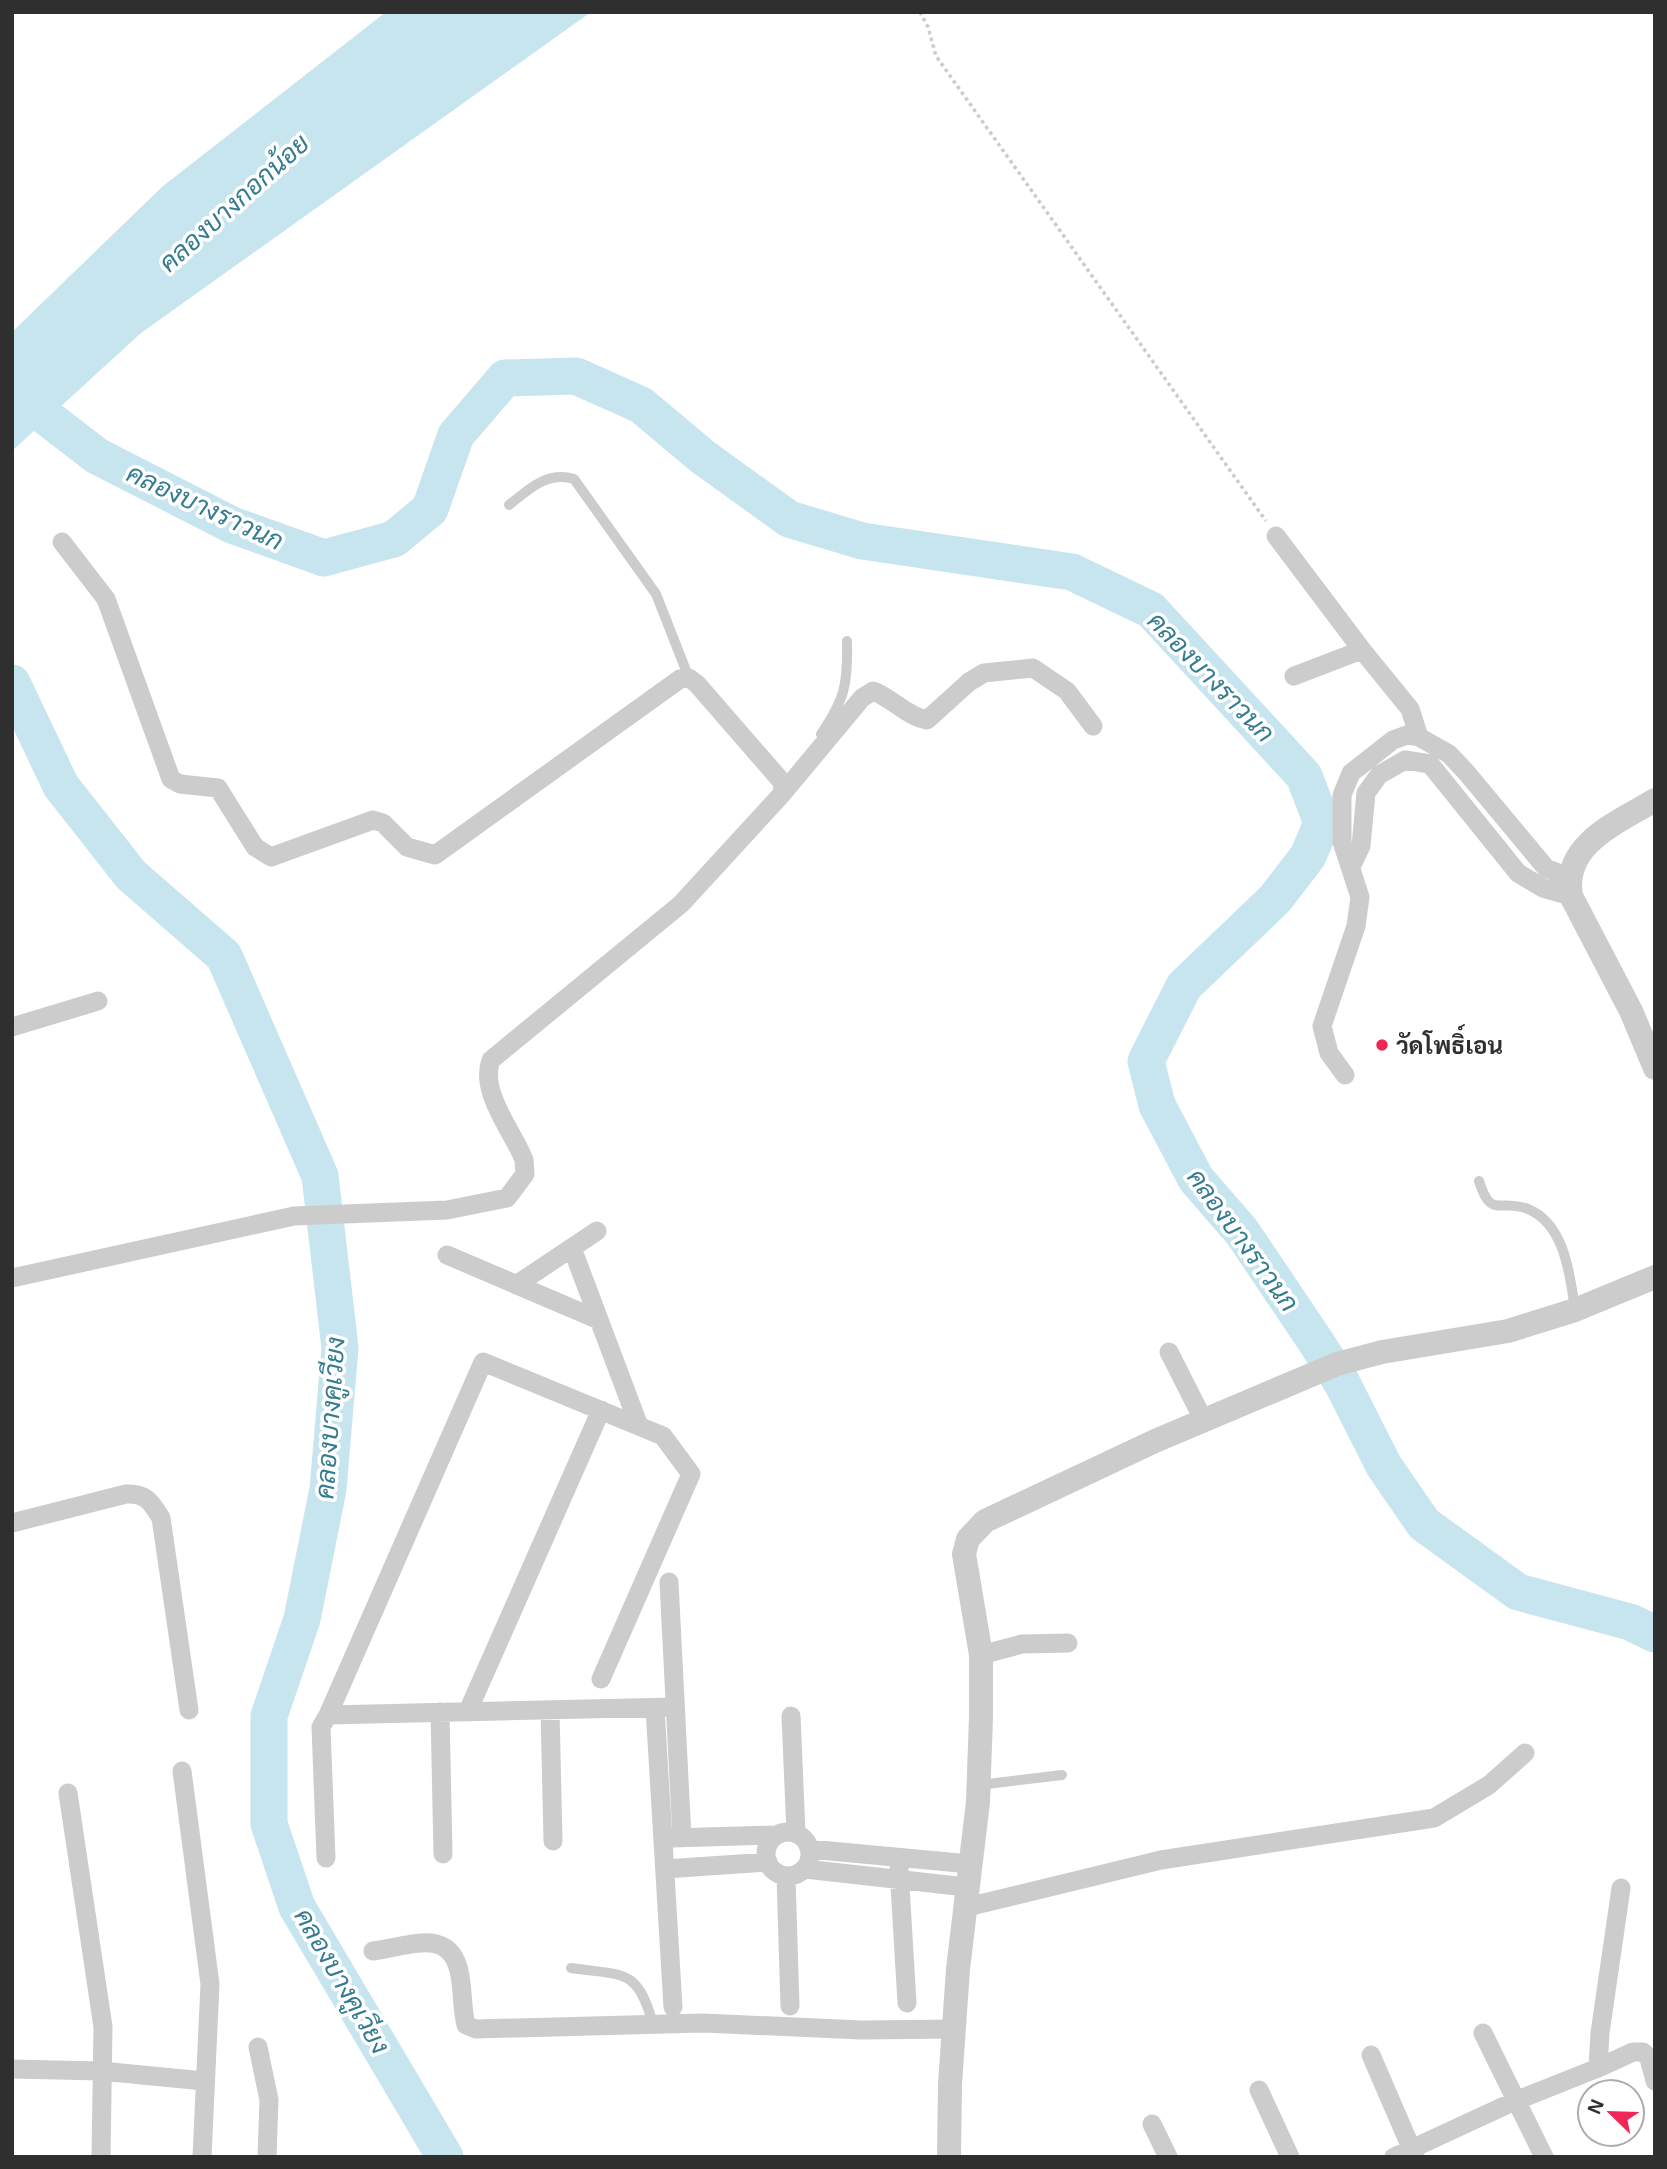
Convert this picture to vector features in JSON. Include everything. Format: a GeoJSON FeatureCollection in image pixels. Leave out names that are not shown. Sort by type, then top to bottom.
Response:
{"type":"FeatureCollection","features":[{"type":"Feature","properties":{"kind":"street"},"geometry":{"type":"LineString","coordinates":[[1276,536],[1410,709],[1419,737]]}},
{"type":"Feature","properties":{"kind":"street"},"geometry":{"type":"LineString","coordinates":[[62,542],[106,599],[171,779],[180,784],[218,788],[254,847],[271,857],[373,820],[383,823],[407,848],[435,855],[680,679],[689,678],[698,684],[776,773],[783,783],[782,794]]}},
{"type":"Feature","properties":{"kind":"street"},"geometry":{"type":"LineString","coordinates":[[1294,676],[1362,650]]}},
{"type":"Feature","properties":{"kind":"street"},"geometry":{"type":"LineString","coordinates":[[12,1278],[294,1216],[447,1210],[508,1198],[525,1174],[524,1160],[488,1086],[487,1071],[491,1060],[681,904],[782,794],[862,698],[873,691],[889,696],[918,719],[927,720],[969,682],[985,673],[1033,668],[1067,691],[1093,726]]}},
{"type":"Feature","properties":{"kind":"street"},"geometry":{"type":"LineString","coordinates":[[1345,1075],[1329,1053],[1322,1026],[1356,926],[1360,897],[1342,842],[1342,795],[1351,773],[1393,740],[1407,735],[1419,737],[1449,754],[1546,868],[1569,886],[1631,1011],[1655,1068]]}},
{"type":"Feature","properties":{"kind":"street"},"geometry":{"type":"LineString","coordinates":[[1351,867],[1361,846],[1366,793],[1380,775],[1405,760],[1430,764],[1518,873],[1543,888],[1569,886]]}},
{"type":"Feature","properties":{"kind":"street"},"geometry":{"type":"LineString","coordinates":[[1569,886],[1577,854],[1595,837],[1655,800]]}},
{"type":"Feature","properties":{"kind":"street"},"geometry":{"type":"LineString","coordinates":[[12,1027],[98,1001]]}},
{"type":"Feature","properties":{"kind":"street"},"geometry":{"type":"LineString","coordinates":[[516,1285],[597,1231]]}},
{"type":"Feature","properties":{"kind":"street"},"geometry":{"type":"LineString","coordinates":[[572,1248],[639,1426]]}},
{"type":"Feature","properties":{"kind":"street"},"geometry":{"type":"LineString","coordinates":[[447,1255],[599,1320]]}},
{"type":"Feature","properties":{"kind":"street"},"geometry":{"type":"LineString","coordinates":[[949,2157],[966,1886],[978,1785],[981,1655],[964,1554],[968,1539],[985,1521],[1204,1421],[1337,1364],[1382,1352],[1508,1331],[1575,1310],[1655,1277]]}},
{"type":"Feature","properties":{"kind":"street"},"geometry":{"type":"LineString","coordinates":[[1169,1352],[1204,1421]]}},
{"type":"Feature","properties":{"kind":"street"},"geometry":{"type":"LineString","coordinates":[[326,1858],[321,1727],[483,1362],[663,1436],[691,1474],[601,1679]]}},
{"type":"Feature","properties":{"kind":"street"},"geometry":{"type":"LineString","coordinates":[[468,1712],[601,1410]]}},
{"type":"Feature","properties":{"kind":"street"},"geometry":{"type":"LineString","coordinates":[[12,1523],[126,1494],[139,1493],[149,1499],[161,1518],[189,1710]]}},
{"type":"Feature","properties":{"kind":"street"},"geometry":{"type":"LineString","coordinates":[[669,1582],[665,1708],[673,1838],[665,1869],[673,2007]]}},
{"type":"Feature","properties":{"kind":"street"},"geometry":{"type":"LineString","coordinates":[[981,1655],[1022,1644],[1068,1643]]}},
{"type":"Feature","properties":{"kind":"street"},"geometry":{"type":"LineString","coordinates":[[328,1715],[665,1708]]}},
{"type":"Feature","properties":{"kind":"street"},"geometry":{"type":"LineString","coordinates":[[551,1710],[553,1841]]}},
{"type":"Feature","properties":{"kind":"street"},"geometry":{"type":"LineString","coordinates":[[440,1712],[443,1854]]}},
{"type":"Feature","properties":{"kind":"street"},"geometry":{"type":"LineString","coordinates":[[791,1716],[796,1833],[809,1849],[899,1857],[966,1886]]}},
{"type":"Feature","properties":{"kind":"street"},"geometry":{"type":"LineString","coordinates":[[776,1835],[767,1848],[768,1863],[778,1874],[786,1875],[805,1869],[966,1886],[1161,1860],[1232,1847],[1322,1838],[1401,1821],[1434,1818],[1489,1785],[1525,1753]]}},
{"type":"Feature","properties":{"kind":"street"},"geometry":{"type":"LineString","coordinates":[[182,1771],[210,1984],[202,2157]]}},
{"type":"Feature","properties":{"kind":"street"},"geometry":{"type":"LineString","coordinates":[[68,1793],[103,2027],[101,2157]]}},
{"type":"Feature","properties":{"kind":"street"},"geometry":{"type":"LineString","coordinates":[[673,1838],[796,1833]]}},
{"type":"Feature","properties":{"kind":"street"},"geometry":{"type":"LineString","coordinates":[[805,1869],[809,1849]]}},
{"type":"Feature","properties":{"kind":"street"},"geometry":{"type":"LineString","coordinates":[[899,1857],[908,2003]]}},
{"type":"Feature","properties":{"kind":"street"},"geometry":{"type":"LineString","coordinates":[[665,1869],[768,1863]]}},
{"type":"Feature","properties":{"kind":"street"},"geometry":{"type":"LineString","coordinates":[[786,1875],[790,2006]]}},
{"type":"Feature","properties":{"kind":"street"},"geometry":{"type":"LineString","coordinates":[[1598,2068],[1600,2033],[1621,1888]]}},
{"type":"Feature","properties":{"kind":"street"},"geometry":{"type":"LineString","coordinates":[[373,1951],[442,1944],[452,1950],[459,1969],[467,2025],[476,2029],[653,2024],[955,2029]]}},
{"type":"Feature","properties":{"kind":"street"},"geometry":{"type":"LineString","coordinates":[[1483,2033],[1544,2157]]}},
{"type":"Feature","properties":{"kind":"street"},"geometry":{"type":"LineString","coordinates":[[258,2047],[269,2100],[267,2157]]}},
{"type":"Feature","properties":{"kind":"street"},"geometry":{"type":"LineString","coordinates":[[1371,2055],[1407,2154],[1515,2101],[1633,2052],[1643,2052],[1649,2058],[1655,2081]]}},
{"type":"Feature","properties":{"kind":"street"},"geometry":{"type":"LineString","coordinates":[[12,2069],[101,2071],[204,2081]]}},
{"type":"Feature","properties":{"kind":"street"},"geometry":{"type":"LineString","coordinates":[[1259,2090],[1290,2157]]}},
{"type":"Feature","properties":{"kind":"street"},"geometry":{"type":"LineString","coordinates":[[1152,2124],[1168,2157]]}},
{"type":"Feature","properties":{"kind":"lane"},"geometry":{"type":"LineString","coordinates":[[509,505],[548,478],[560,475],[574,479],[656,594],[689,678]]}},
{"type":"Feature","properties":{"kind":"lane"},"geometry":{"type":"LineString","coordinates":[[815,755],[821,734],[840,706],[847,686],[847,641]]}},
{"type":"Feature","properties":{"kind":"lane"},"geometry":{"type":"LineString","coordinates":[[1479,1181],[1484,1200],[1491,1205],[1528,1209],[1554,1232],[1568,1269],[1575,1310]]}},
{"type":"Feature","properties":{"kind":"lane"},"geometry":{"type":"LineString","coordinates":[[978,1785],[1062,1775]]}},
{"type":"Feature","properties":{"kind":"lane"},"geometry":{"type":"LineString","coordinates":[[570,1968],[626,1976],[637,1984],[645,1997],[653,2024]]}},
{"type":"Feature","properties":{"kind":"path"},"geometry":{"type":"LineString","coordinates":[[920,12],[928,27],[936,56],[1276,536]]}},
{"type":"Feature","properties":{"kind":"water","name":"คลองบางกอกน้อย"},"geometry":{"type":"Polygon","coordinates":[[[386,12],[591,12],[141,333],[12,451],[12,332],[163,186],[386,12]]]}},
{"type":"Feature","properties":{"kind":"waterway","name":"คลองบางราวนก"},"geometry":{"type":"LineString","coordinates":[[19,396],[97,456],[232,525],[324,558],[394,539],[430,509],[456,435],[505,378],[576,376],[641,405],[703,457],[789,519],[862,541],[1072,572],[1151,610],[1304,776],[1322,823],[1308,856],[1275,899],[1184,986],[1146,1061],[1157,1105],[1196,1179],[1242,1232],[1316,1342],[1342,1383],[1384,1466],[1424,1524],[1518,1592],[1630,1622],[1655,1634]]}},
{"type":"Feature","properties":{"kind":"waterway","name":"คลองบางคูเวียง"},"geometry":{"type":"LineString","coordinates":[[12,683],[61,786],[131,875],[224,956],[320,1176],[340,1348],[328,1489],[302,1619],[269,1716],[269,1824],[297,1907],[445,2157]]}},
{"type":"Feature","properties":{"kind":"place","name":"วัดโพธิ์เอน"},"geometry":{"type":"Point","coordinates":[1382,1045]}}]}
